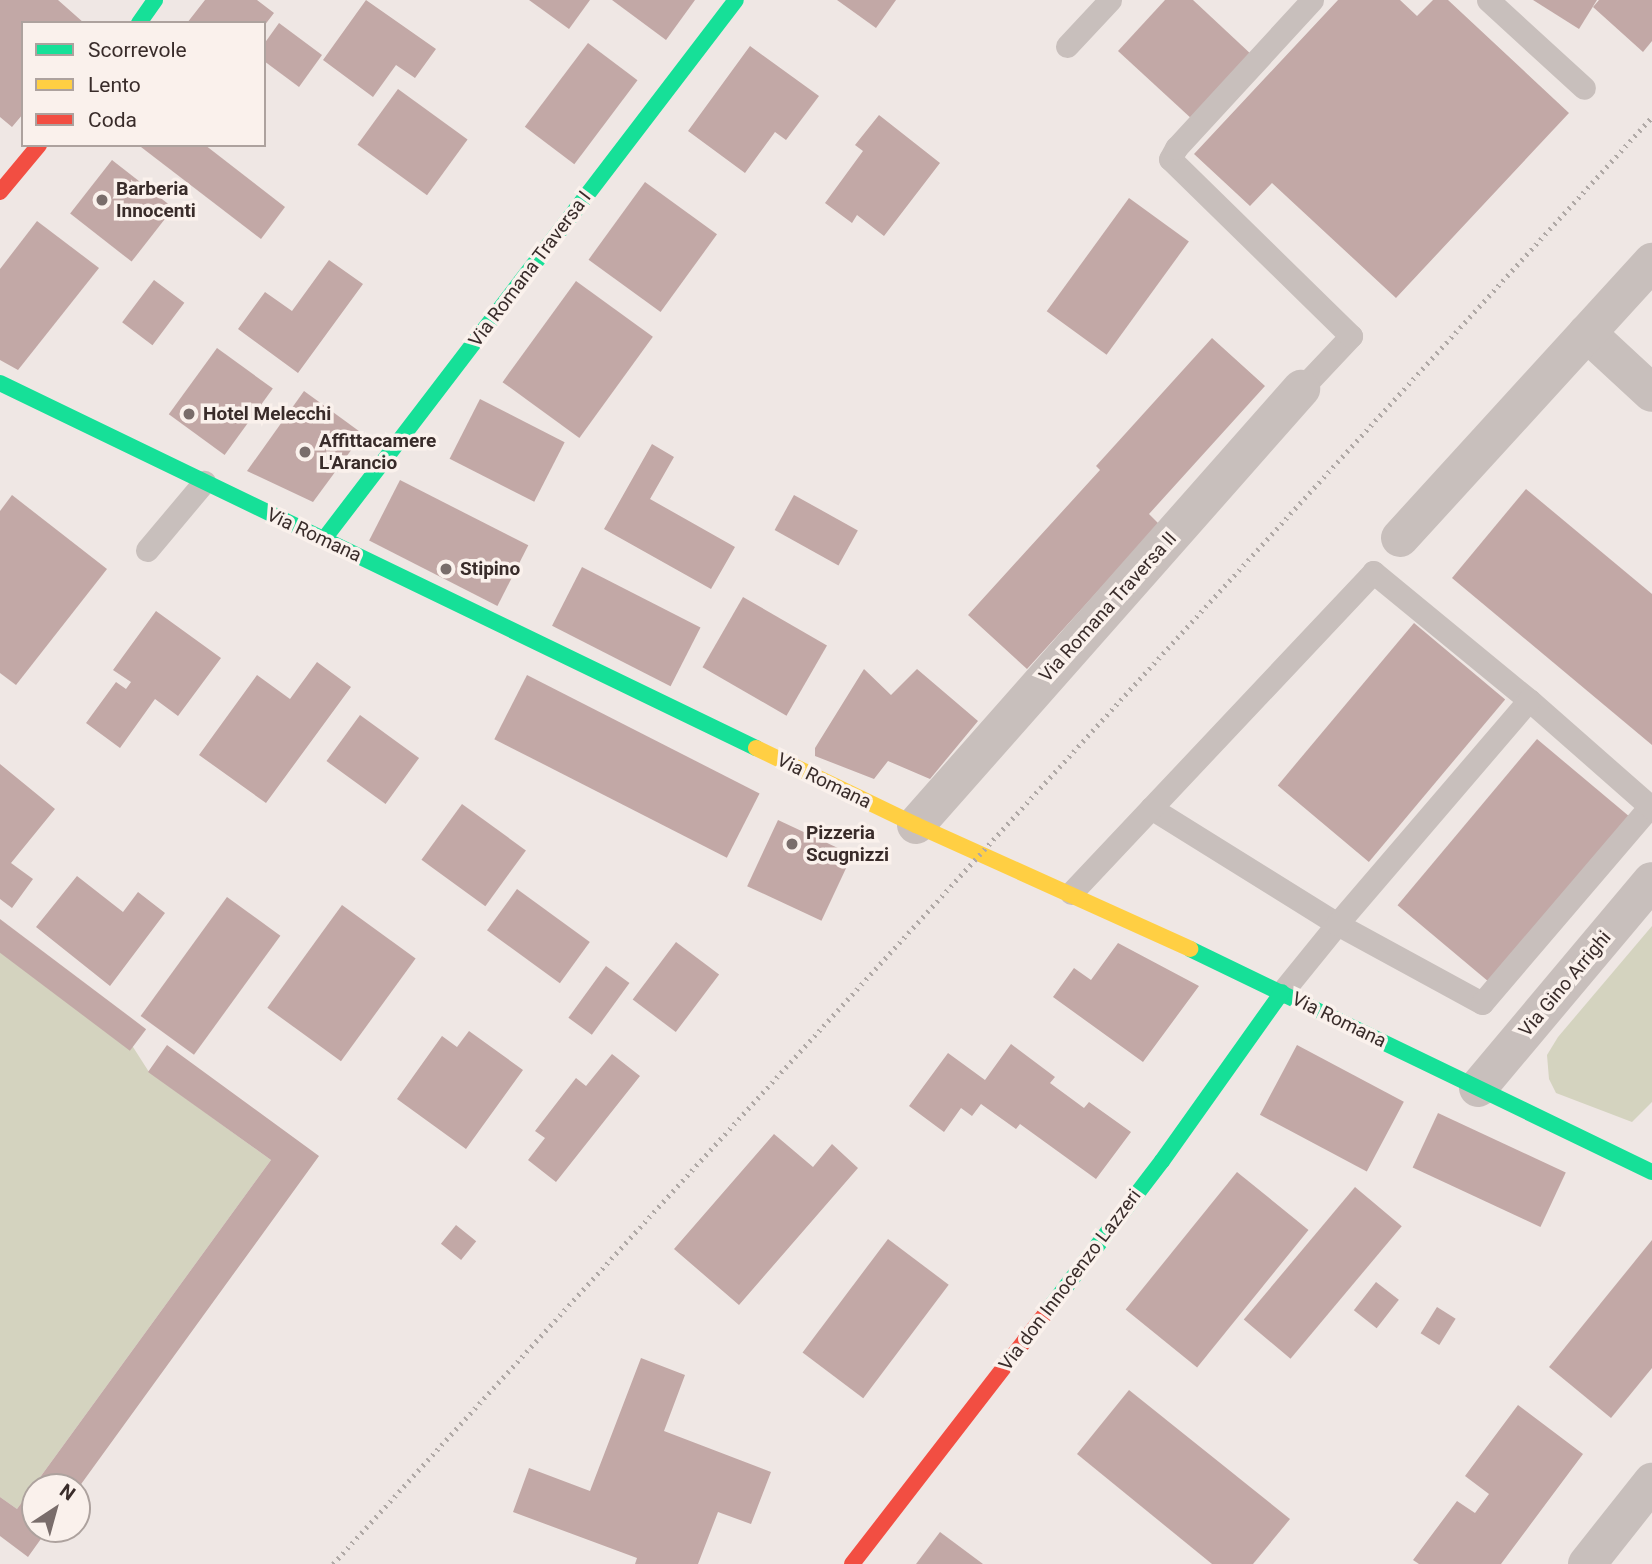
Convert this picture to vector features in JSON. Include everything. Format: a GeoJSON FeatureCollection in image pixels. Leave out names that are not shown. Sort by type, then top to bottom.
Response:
{"type":"FeatureCollection","features":[{"type":"Feature","properties":{"kind":"main road"},"geometry":{"type":"LineString","coordinates":[[140,21],[155,0]]}},
{"type":"Feature","properties":{"kind":"main road","name":"Via Romana Traversa I"},"geometry":{"type":"LineString","coordinates":[[324,539],[736,0]]}},
{"type":"Feature","properties":{"kind":"main road"},"geometry":{"type":"LineString","coordinates":[[0,191],[37,147]]}},
{"type":"Feature","properties":{"kind":"main road","name":"Via Romana"},"geometry":{"type":"LineString","coordinates":[[0,383],[916,825],[1071,893],[1282,992],[1652,1172]]}},
{"type":"Feature","properties":{"kind":"main road","name":"Via don Innocenzo Lazzeri"},"geometry":{"type":"LineString","coordinates":[[852,1564],[1153,1172],[1282,992]]}},
{"type":"Feature","properties":{"kind":"street"},"geometry":{"type":"LineString","coordinates":[[1400,538],[1652,262]]}},
{"type":"Feature","properties":{"kind":"street"},"geometry":{"type":"LineString","coordinates":[[1587,333],[1652,393]]}},
{"type":"Feature","properties":{"kind":"street","name":"Via Romana Traversa II"},"geometry":{"type":"LineString","coordinates":[[916,825],[1301,390]]}},
{"type":"Feature","properties":{"kind":"street","name":"Via Gino Arrighi"},"geometry":{"type":"LineString","coordinates":[[1478,1088],[1652,881]]}},
{"type":"Feature","properties":{"kind":"street"},"geometry":{"type":"LineString","coordinates":[[1587,1564],[1652,1482]]}},
{"type":"Feature","properties":{"kind":"lane"},"geometry":{"type":"LineString","coordinates":[[1067,46],[1110,0]]}},
{"type":"Feature","properties":{"kind":"lane"},"geometry":{"type":"LineString","coordinates":[[1301,390],[1351,336],[1170,159],[1176,148],[1312,0]]}},
{"type":"Feature","properties":{"kind":"lane"},"geometry":{"type":"LineString","coordinates":[[1489,0],[1584,88]]}},
{"type":"Feature","properties":{"kind":"lane"},"geometry":{"type":"LineString","coordinates":[[147,550],[204,482]]}},
{"type":"Feature","properties":{"kind":"lane"},"geometry":{"type":"LineString","coordinates":[[1071,893],[1373,572],[1529,700],[1651,807],[1482,1003],[1337,924],[1151,808]]}},
{"type":"Feature","properties":{"kind":"lane"},"geometry":{"type":"LineString","coordinates":[[1282,992],[1529,700]]}},
{"type":"Feature","properties":{"kind":"green space"},"geometry":{"type":"Polygon","coordinates":[[[1652,926],[1652,1102],[1632,1122],[1556,1093],[1549,1079],[1547,1055],[1558,1037],[1652,926]]]}},
{"type":"Feature","properties":{"kind":"green space"},"geometry":{"type":"Polygon","coordinates":[[[0,946],[133,1047],[149,1072],[271,1160],[43,1473],[21,1473],[21,1504],[17,1509],[0,1497],[0,946]]]}},
{"type":"Feature","properties":{"kind":"building"},"geometry":{"type":"Polygon","coordinates":[[[0,0],[58,0],[82,21],[21,21],[21,116],[12,127],[0,117],[0,0]]]}},
{"type":"Feature","properties":{"kind":"building"},"geometry":{"type":"Polygon","coordinates":[[[205,0],[257,0],[274,13],[266,23],[266,21],[189,21],[205,0]]]}},
{"type":"Feature","properties":{"kind":"building"},"geometry":{"type":"Polygon","coordinates":[[[366,0],[436,49],[415,78],[396,65],[373,97],[323,60],[366,0]]]}},
{"type":"Feature","properties":{"kind":"building"},"geometry":{"type":"Polygon","coordinates":[[[529,0],[590,0],[569,29],[529,0]]]}},
{"type":"Feature","properties":{"kind":"building"},"geometry":{"type":"Polygon","coordinates":[[[612,0],[695,0],[666,40],[612,0]]]}},
{"type":"Feature","properties":{"kind":"building"},"geometry":{"type":"Polygon","coordinates":[[[837,0],[896,0],[876,28],[837,0]]]}},
{"type":"Feature","properties":{"kind":"building"},"geometry":{"type":"Polygon","coordinates":[[[1165,0],[1193,0],[1253,56],[1193,120],[1118,51],[1165,0]]]}},
{"type":"Feature","properties":{"kind":"building"},"geometry":{"type":"Polygon","coordinates":[[[1338,0],[1400,0],[1417,16],[1433,0],[1448,0],[1569,113],[1396,298],[1272,183],[1250,206],[1194,154],[1338,0]]]}},
{"type":"Feature","properties":{"kind":"building"},"geometry":{"type":"Polygon","coordinates":[[[1533,0],[1597,0],[1579,29],[1533,0]]]}},
{"type":"Feature","properties":{"kind":"building"},"geometry":{"type":"Polygon","coordinates":[[[1599,0],[1652,0],[1652,41],[1643,52],[1593,7],[1599,0]]]}},
{"type":"Feature","properties":{"kind":"building"},"geometry":{"type":"Polygon","coordinates":[[[279,23],[322,55],[299,87],[266,62],[266,41],[279,23]]]}},
{"type":"Feature","properties":{"kind":"building"},"geometry":{"type":"Polygon","coordinates":[[[588,43],[638,80],[574,164],[525,127],[588,43]]]}},
{"type":"Feature","properties":{"kind":"building"},"geometry":{"type":"Polygon","coordinates":[[[750,46],[819,96],[786,140],[775,132],[745,173],[688,131],[750,46]]]}},
{"type":"Feature","properties":{"kind":"building"},"geometry":{"type":"Polygon","coordinates":[[[398,89],[468,140],[427,195],[357,145],[398,89]]]}},
{"type":"Feature","properties":{"kind":"building"},"geometry":{"type":"Polygon","coordinates":[[[879,115],[940,163],[884,236],[857,215],[852,223],[825,203],[863,151],[855,145],[879,115]]]}},
{"type":"Feature","properties":{"kind":"building"},"geometry":{"type":"Polygon","coordinates":[[[141,147],[208,147],[285,207],[261,239],[141,147]]]}},
{"type":"Feature","properties":{"kind":"building"},"geometry":{"type":"Polygon","coordinates":[[[112,160],[173,208],[132,262],[70,214],[112,160]]]}},
{"type":"Feature","properties":{"kind":"building"},"geometry":{"type":"Polygon","coordinates":[[[645,182],[717,234],[661,312],[589,260],[645,182]]]}},
{"type":"Feature","properties":{"kind":"building"},"geometry":{"type":"Polygon","coordinates":[[[1129,198],[1189,241],[1107,355],[1047,311],[1129,198]]]}},
{"type":"Feature","properties":{"kind":"building"},"geometry":{"type":"Polygon","coordinates":[[[37,221],[99,268],[18,370],[0,360],[0,269],[37,221]]]}},
{"type":"Feature","properties":{"kind":"building"},"geometry":{"type":"Polygon","coordinates":[[[329,260],[363,284],[298,373],[238,329],[265,292],[292,311],[329,260]]]}},
{"type":"Feature","properties":{"kind":"building"},"geometry":{"type":"Polygon","coordinates":[[[154,280],[184,303],[152,345],[122,322],[154,280]]]}},
{"type":"Feature","properties":{"kind":"building"},"geometry":{"type":"Polygon","coordinates":[[[576,281],[653,337],[579,438],[503,382],[576,281]]]}},
{"type":"Feature","properties":{"kind":"building"},"geometry":{"type":"Polygon","coordinates":[[[1212,338],[1265,386],[1149,514],[1159,524],[1027,669],[968,615],[1100,470],[1096,466],[1212,338]]]}},
{"type":"Feature","properties":{"kind":"building"},"geometry":{"type":"Polygon","coordinates":[[[217,348],[273,389],[225,455],[169,414],[217,348]]]}},
{"type":"Feature","properties":{"kind":"building","name":"Affittacamere L'Arancio"},"geometry":{"type":"Polygon","coordinates":[[[304,391],[363,434],[313,502],[247,471],[304,391]]]}},
{"type":"Feature","properties":{"kind":"building"},"geometry":{"type":"Polygon","coordinates":[[[480,399],[565,442],[534,502],[450,459],[480,399]]]}},
{"type":"Feature","properties":{"kind":"building"},"geometry":{"type":"Polygon","coordinates":[[[652,444],[674,457],[650,499],[735,547],[711,589],[604,529],[652,444]]]}},
{"type":"Feature","properties":{"kind":"building"},"geometry":{"type":"Polygon","coordinates":[[[400,480],[528,545],[497,606],[369,541],[400,480]]]}},
{"type":"Feature","properties":{"kind":"building"},"geometry":{"type":"Polygon","coordinates":[[[1526,489],[1652,594],[1652,745],[1452,578],[1526,489]]]}},
{"type":"Feature","properties":{"kind":"building"},"geometry":{"type":"Polygon","coordinates":[[[12,495],[107,569],[16,685],[0,673],[0,511],[12,495]]]}},
{"type":"Feature","properties":{"kind":"building"},"geometry":{"type":"Polygon","coordinates":[[[794,495],[858,530],[838,565],[775,530],[794,495]]]}},
{"type":"Feature","properties":{"kind":"building"},"geometry":{"type":"Polygon","coordinates":[[[582,567],[701,627],[671,686],[552,626],[582,567]]]}},
{"type":"Feature","properties":{"kind":"building"},"geometry":{"type":"Polygon","coordinates":[[[743,597],[827,646],[787,716],[702,667],[743,597]]]}},
{"type":"Feature","properties":{"kind":"building"},"geometry":{"type":"Polygon","coordinates":[[[156,611],[221,658],[178,716],[155,699],[120,748],[86,723],[116,682],[126,689],[131,682],[113,670],[156,611]]]}},
{"type":"Feature","properties":{"kind":"building"},"geometry":{"type":"Polygon","coordinates":[[[1414,623],[1505,699],[1369,862],[1278,785],[1414,623]]]}},
{"type":"Feature","properties":{"kind":"building"},"geometry":{"type":"Polygon","coordinates":[[[317,662],[351,687],[266,803],[199,755],[257,675],[290,699],[317,662]]]}},
{"type":"Feature","properties":{"kind":"building"},"geometry":{"type":"Polygon","coordinates":[[[864,669],[891,695],[917,669],[978,721],[930,779],[888,761],[874,779],[815,756],[815,748],[864,669]]]}},
{"type":"Feature","properties":{"kind":"building"},"geometry":{"type":"Polygon","coordinates":[[[527,675],[760,793],[727,858],[494,739],[527,675]]]}},
{"type":"Feature","properties":{"kind":"building"},"geometry":{"type":"Polygon","coordinates":[[[360,715],[419,758],[386,804],[326,761],[360,715]]]}},
{"type":"Feature","properties":{"kind":"building"},"geometry":{"type":"Polygon","coordinates":[[[1537,739],[1630,817],[1490,983],[1398,905],[1537,739]]]}},
{"type":"Feature","properties":{"kind":"building"},"geometry":{"type":"Polygon","coordinates":[[[0,764],[55,809],[11,863],[33,879],[12,908],[0,899],[0,764]]]}},
{"type":"Feature","properties":{"kind":"building"},"geometry":{"type":"Polygon","coordinates":[[[462,804],[526,850],[485,906],[421,860],[462,804]]]}},
{"type":"Feature","properties":{"kind":"building"},"geometry":{"type":"Polygon","coordinates":[[[778,820],[852,855],[821,921],[747,886],[778,820]]]}},
{"type":"Feature","properties":{"kind":"building"},"geometry":{"type":"Polygon","coordinates":[[[77,876],[123,912],[138,892],[165,913],[110,986],[36,927],[77,876]]]}},
{"type":"Feature","properties":{"kind":"building"},"geometry":{"type":"Polygon","coordinates":[[[517,889],[590,942],[560,983],[487,930],[517,889]]]}},
{"type":"Feature","properties":{"kind":"building"},"geometry":{"type":"Polygon","coordinates":[[[227,897],[280,936],[194,1055],[141,1016],[227,897]]]}},
{"type":"Feature","properties":{"kind":"building"},"geometry":{"type":"Polygon","coordinates":[[[342,905],[416,958],[341,1061],[267,1008],[342,905]]]}},
{"type":"Feature","properties":{"kind":"building"},"geometry":{"type":"Polygon","coordinates":[[[0,919],[146,1029],[130,1051],[0,953],[0,919]]]}},
{"type":"Feature","properties":{"kind":"building"},"geometry":{"type":"Polygon","coordinates":[[[676,942],[719,974],[676,1032],[633,1000],[676,942]]]}},
{"type":"Feature","properties":{"kind":"building"},"geometry":{"type":"Polygon","coordinates":[[[1118,943],[1199,986],[1143,1062],[1053,997],[1074,968],[1091,980],[1118,943]]]}},
{"type":"Feature","properties":{"kind":"building"},"geometry":{"type":"Polygon","coordinates":[[[606,966],[629,983],[592,1035],[568,1018],[606,966]]]}},
{"type":"Feature","properties":{"kind":"building"},"geometry":{"type":"Polygon","coordinates":[[[469,1031],[523,1070],[466,1149],[397,1099],[442,1036],[457,1047],[469,1031]]]}},
{"type":"Feature","properties":{"kind":"building"},"geometry":{"type":"Polygon","coordinates":[[[1011,1044],[1055,1077],[1050,1083],[1084,1108],[1089,1102],[1131,1132],[1096,1179],[1020,1124],[1016,1129],[981,1104],[972,1116],[961,1108],[944,1132],[909,1106],[948,1053],[985,1080],[1011,1044]]]}},
{"type":"Feature","properties":{"kind":"building"},"geometry":{"type":"Polygon","coordinates":[[[167,1045],[319,1156],[89,1473],[43,1473],[271,1160],[148,1072],[167,1045]]]}},
{"type":"Feature","properties":{"kind":"building"},"geometry":{"type":"Polygon","coordinates":[[[1297,1045],[1404,1102],[1367,1172],[1260,1115],[1297,1045]]]}},
{"type":"Feature","properties":{"kind":"building"},"geometry":{"type":"Polygon","coordinates":[[[612,1054],[640,1076],[556,1182],[528,1160],[545,1138],[535,1131],[576,1078],[586,1086],[612,1054]]]}},
{"type":"Feature","properties":{"kind":"building"},"geometry":{"type":"Polygon","coordinates":[[[1438,1113],[1566,1173],[1540,1227],[1413,1167],[1438,1113]]]}},
{"type":"Feature","properties":{"kind":"building"},"geometry":{"type":"Polygon","coordinates":[[[774,1134],[813,1167],[832,1144],[858,1168],[739,1305],[674,1249],[774,1134]]]}},
{"type":"Feature","properties":{"kind":"building"},"geometry":{"type":"Polygon","coordinates":[[[1237,1172],[1308,1230],[1197,1367],[1126,1310],[1237,1172]]]}},
{"type":"Feature","properties":{"kind":"building"},"geometry":{"type":"Polygon","coordinates":[[[1355,1187],[1402,1226],[1291,1359],[1244,1320],[1355,1187]]]}},
{"type":"Feature","properties":{"kind":"building"},"geometry":{"type":"Polygon","coordinates":[[[456,1225],[476,1241],[461,1260],[441,1244],[456,1225]]]}},
{"type":"Feature","properties":{"kind":"building"},"geometry":{"type":"Polygon","coordinates":[[[888,1239],[949,1285],[863,1398],[803,1352],[888,1239]]]}},
{"type":"Feature","properties":{"kind":"building"},"geometry":{"type":"Polygon","coordinates":[[[1652,1240],[1652,1368],[1611,1418],[1549,1367],[1652,1240]]]}},
{"type":"Feature","properties":{"kind":"building"},"geometry":{"type":"Polygon","coordinates":[[[1376,1282],[1399,1300],[1377,1328],[1354,1310],[1376,1282]]]}},
{"type":"Feature","properties":{"kind":"building"},"geometry":{"type":"Polygon","coordinates":[[[1437,1307],[1456,1319],[1439,1345],[1421,1333],[1437,1307]]]}},
{"type":"Feature","properties":{"kind":"building"},"geometry":{"type":"Polygon","coordinates":[[[641,1358],[685,1375],[664,1431],[771,1472],[751,1524],[718,1512],[698,1564],[635,1564],[637,1558],[513,1512],[529,1468],[590,1491],[641,1358]]]}},
{"type":"Feature","properties":{"kind":"building"},"geometry":{"type":"Polygon","coordinates":[[[1129,1390],[1290,1519],[1253,1564],[1212,1564],[1077,1454],[1129,1390]]]}},
{"type":"Feature","properties":{"kind":"building"},"geometry":{"type":"Polygon","coordinates":[[[1518,1405],[1583,1454],[1501,1564],[1419,1564],[1413,1560],[1457,1501],[1475,1513],[1489,1494],[1465,1476],[1518,1405]]]}},
{"type":"Feature","properties":{"kind":"building"},"geometry":{"type":"Polygon","coordinates":[[[0,1497],[17,1509],[21,1504],[21,1543],[38,1543],[28,1557],[0,1536],[0,1497]]]}},
{"type":"Feature","properties":{"kind":"building"},"geometry":{"type":"Polygon","coordinates":[[[940,1532],[983,1564],[916,1564],[940,1532]]]}},
{"type":"Feature","properties":{"kind":"railway"},"geometry":{"type":"LineString","coordinates":[[333,1564],[1652,117]]}},
{"type":"Feature","properties":{"kind":"traffic: fast"},"geometry":{"type":"LineString","coordinates":[[140,21],[155,0]]}},
{"type":"Feature","properties":{"kind":"traffic: fast"},"geometry":{"type":"LineString","coordinates":[[324,539],[736,0]]}},
{"type":"Feature","properties":{"kind":"traffic: fast"},"geometry":{"type":"LineString","coordinates":[[0,383],[756,748]]}},
{"type":"Feature","properties":{"kind":"traffic: fast"},"geometry":{"type":"LineString","coordinates":[[1190,949],[1652,1172]]}},
{"type":"Feature","properties":{"kind":"traffic: fast"},"geometry":{"type":"LineString","coordinates":[[1045,1314],[1162,1161],[1282,992]]}},
{"type":"Feature","properties":{"kind":"traffic: slow"},"geometry":{"type":"LineString","coordinates":[[756,748],[916,825],[1190,949]]}},
{"type":"Feature","properties":{"kind":"traffic: jam"},"geometry":{"type":"LineString","coordinates":[[0,192],[37,147]]}},
{"type":"Feature","properties":{"kind":"traffic: jam"},"geometry":{"type":"LineString","coordinates":[[852,1564],[1045,1314]]}},
{"type":"Feature","properties":{"kind":"place","name":"Barberia Innocenti"},"geometry":{"type":"Point","coordinates":[102,200]}},
{"type":"Feature","properties":{"kind":"place","name":"Hotel Melecchi"},"geometry":{"type":"Point","coordinates":[189,414]}},
{"type":"Feature","properties":{"kind":"place","name":"Affittacamere L'Arancio"},"geometry":{"type":"Point","coordinates":[305,452]}},
{"type":"Feature","properties":{"kind":"place","name":"Stipino"},"geometry":{"type":"Point","coordinates":[446,569]}},
{"type":"Feature","properties":{"kind":"place","name":"Pizzeria Scugnizzi"},"geometry":{"type":"Point","coordinates":[792,844]}}]}
